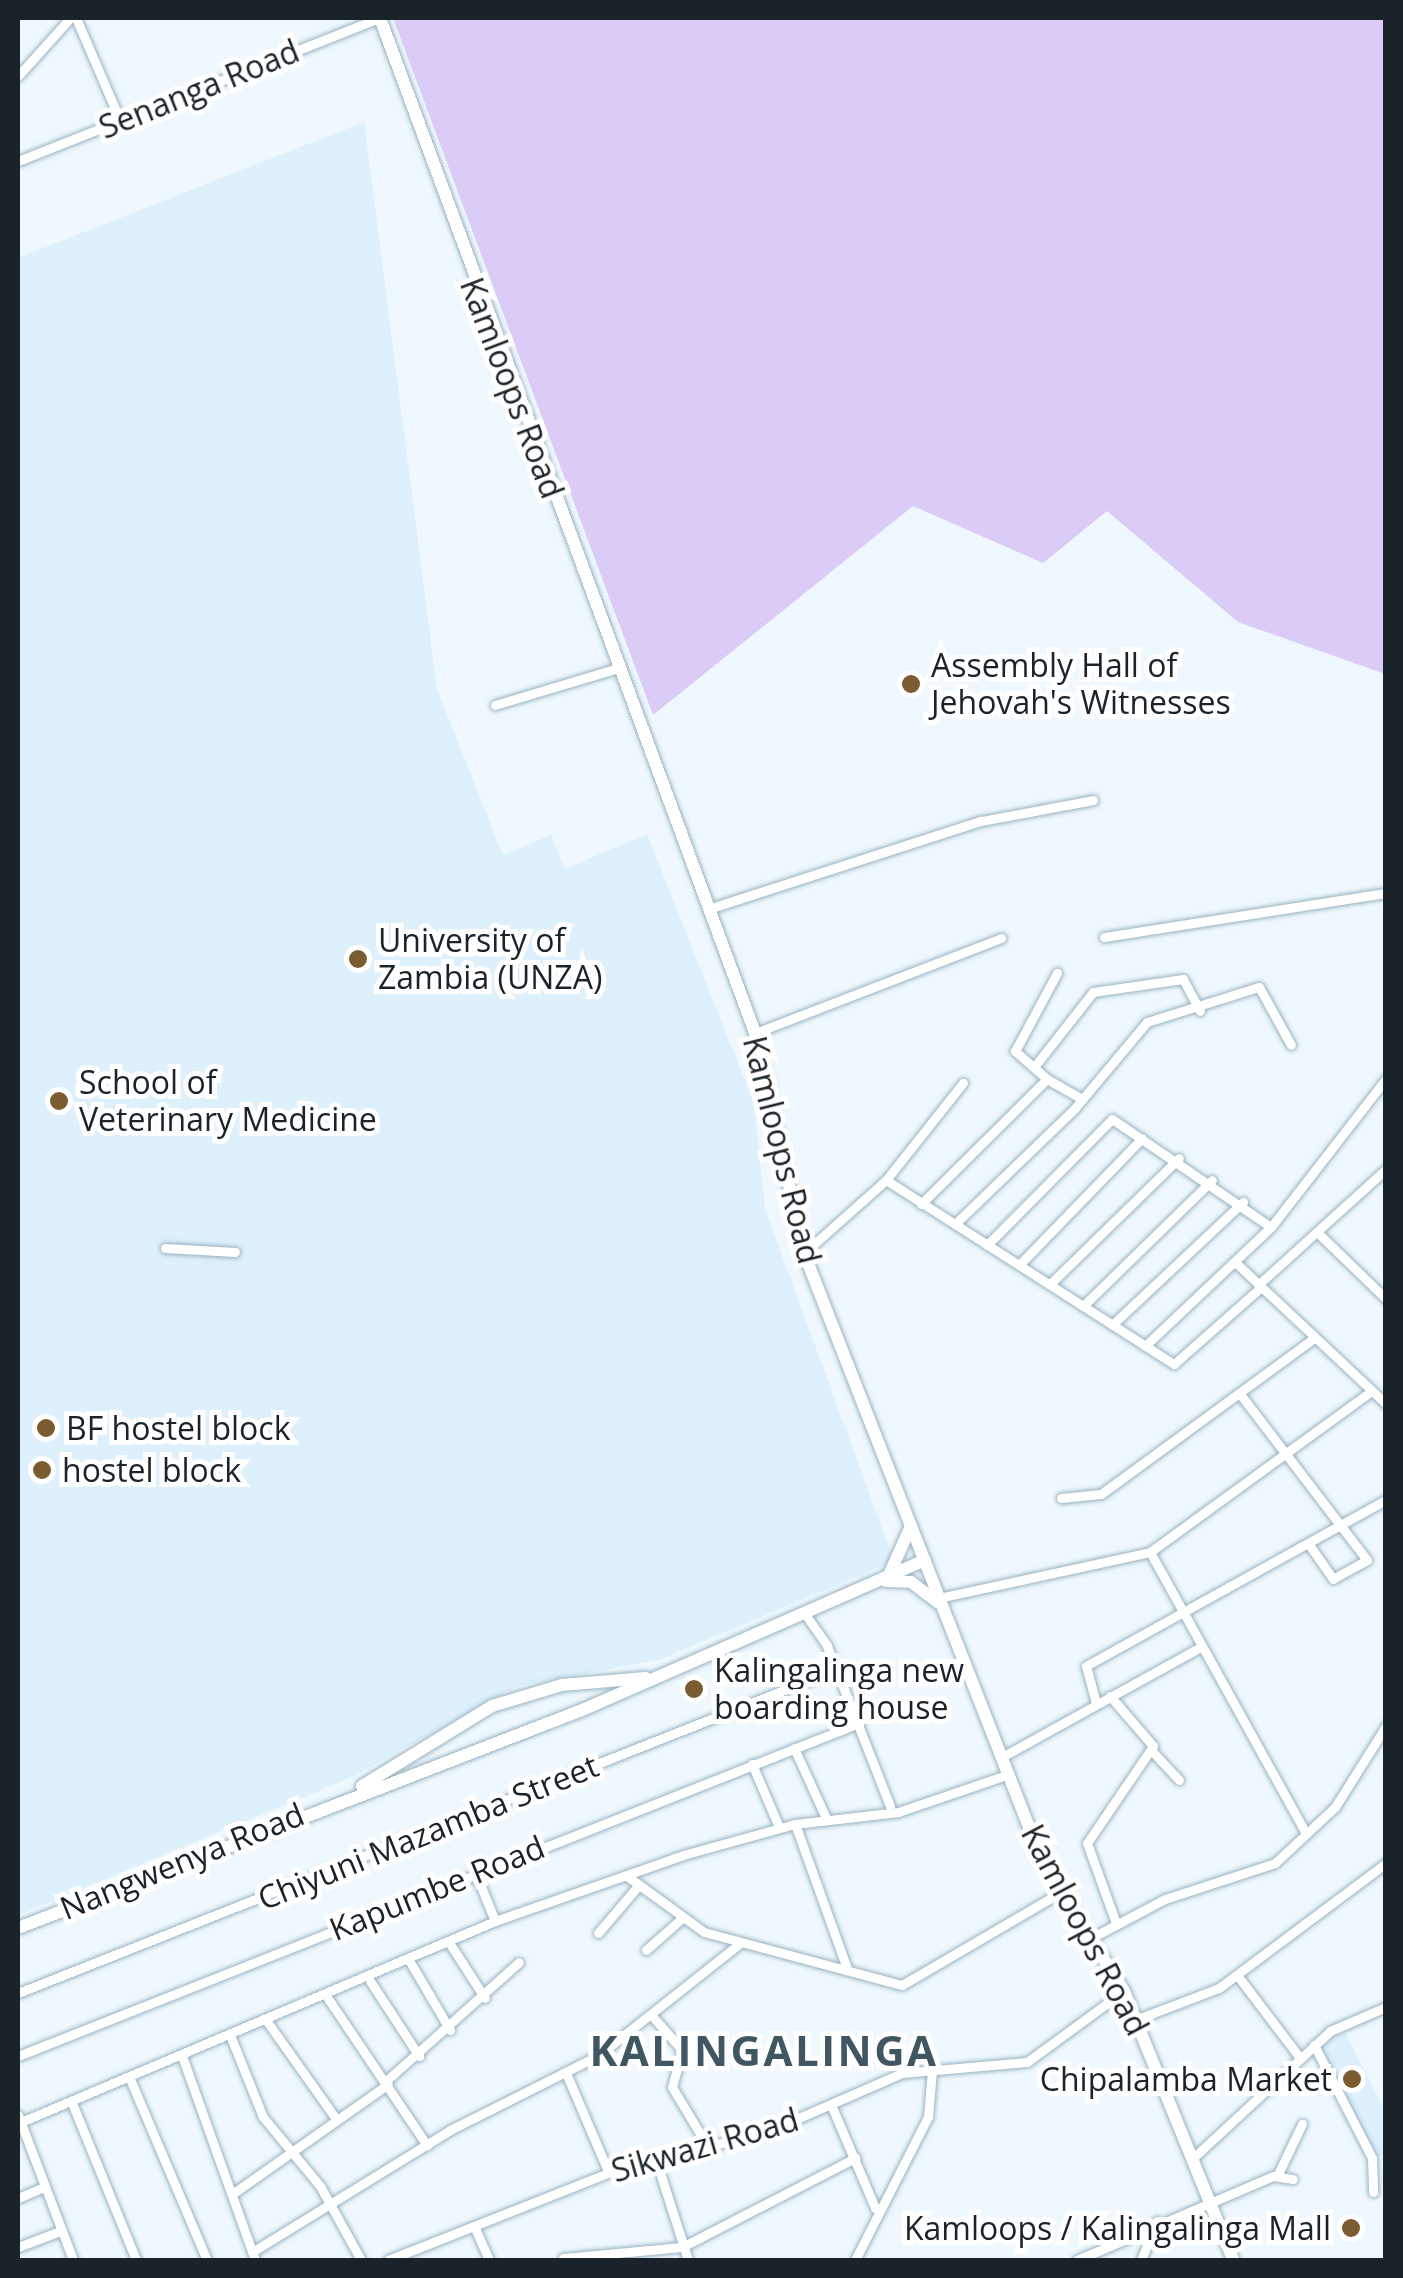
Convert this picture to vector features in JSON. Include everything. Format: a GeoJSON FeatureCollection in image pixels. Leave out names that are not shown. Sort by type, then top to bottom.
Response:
{"type":"FeatureCollection","features":[{"type":"Feature","properties":{"kind":"main road","name":"Kamloops Road"},"geometry":{"type":"LineString","coordinates":[[380,18],[755,1033],[804,1253],[1009,1774],[1062,1892],[1124,1991],[1233,2260]]}},
{"type":"Feature","properties":{"kind":"main road"},"geometry":{"type":"LineString","coordinates":[[879,1582],[906,1552],[910,1525]]}},
{"type":"Feature","properties":{"kind":"main road","name":"Nangwenya Road"},"geometry":{"type":"LineString","coordinates":[[18,1928],[348,1796],[660,1678],[925,1560]]}},
{"type":"Feature","properties":{"kind":"main road"},"geometry":{"type":"LineString","coordinates":[[879,1582],[926,1589],[946,1616]]}},
{"type":"Feature","properties":{"kind":"main road","name":"Nangwenya Road"},"geometry":{"type":"LineString","coordinates":[[348,1796],[492,1706],[562,1685],[660,1678]]}},
{"type":"Feature","properties":{"kind":"street"},"geometry":{"type":"LineString","coordinates":[[18,76],[73,18],[120,120]]}},
{"type":"Feature","properties":{"kind":"street","name":"Senanga Road"},"geometry":{"type":"LineString","coordinates":[[18,161],[352,23],[380,18]]}},
{"type":"Feature","properties":{"kind":"street"},"geometry":{"type":"LineString","coordinates":[[495,705],[618,668]]}},
{"type":"Feature","properties":{"kind":"street"},"geometry":{"type":"LineString","coordinates":[[708,909],[981,821],[1093,800]]}},
{"type":"Feature","properties":{"kind":"street"},"geometry":{"type":"LineString","coordinates":[[1104,937],[1386,893]]}},
{"type":"Feature","properties":{"kind":"street"},"geometry":{"type":"LineString","coordinates":[[755,1033],[1001,938]]}},
{"type":"Feature","properties":{"kind":"street"},"geometry":{"type":"LineString","coordinates":[[1056,973],[1016,1049],[1047,1079],[1082,1098]]}},
{"type":"Feature","properties":{"kind":"street"},"geometry":{"type":"LineString","coordinates":[[1034,1068],[1094,992],[1182,979],[1200,1011]]}},
{"type":"Feature","properties":{"kind":"street"},"geometry":{"type":"LineString","coordinates":[[955,1224],[1082,1098],[1147,1022],[1200,1011],[1259,987],[1292,1045]]}},
{"type":"Feature","properties":{"kind":"street"},"geometry":{"type":"LineString","coordinates":[[922,1204],[1047,1079]]}},
{"type":"Feature","properties":{"kind":"street"},"geometry":{"type":"LineString","coordinates":[[1145,1346],[1271,1227],[1386,1079]]}},
{"type":"Feature","properties":{"kind":"street"},"geometry":{"type":"LineString","coordinates":[[804,1253],[886,1180],[963,1084]]}},
{"type":"Feature","properties":{"kind":"street"},"geometry":{"type":"LineString","coordinates":[[988,1245],[1112,1119],[1212,1180],[1271,1227]]}},
{"type":"Feature","properties":{"kind":"street"},"geometry":{"type":"LineString","coordinates":[[1020,1264],[1142,1138]]}},
{"type":"Feature","properties":{"kind":"street"},"geometry":{"type":"LineString","coordinates":[[1050,1284],[1179,1158]]}},
{"type":"Feature","properties":{"kind":"street"},"geometry":{"type":"LineString","coordinates":[[886,1180],[1145,1346],[1181,1364],[1386,1169]]}},
{"type":"Feature","properties":{"kind":"street"},"geometry":{"type":"LineString","coordinates":[[1083,1306],[1212,1180]]}},
{"type":"Feature","properties":{"kind":"street"},"geometry":{"type":"LineString","coordinates":[[1112,1325],[1243,1202]]}},
{"type":"Feature","properties":{"kind":"street"},"geometry":{"type":"LineString","coordinates":[[1318,1233],[1386,1299]]}},
{"type":"Feature","properties":{"kind":"street"},"geometry":{"type":"LineString","coordinates":[[165,1248],[235,1252]]}},
{"type":"Feature","properties":{"kind":"street"},"geometry":{"type":"LineString","coordinates":[[1235,1262],[1386,1404]]}},
{"type":"Feature","properties":{"kind":"street"},"geometry":{"type":"LineString","coordinates":[[1061,1498],[1101,1494],[1314,1338]]}},
{"type":"Feature","properties":{"kind":"street"},"geometry":{"type":"LineString","coordinates":[[940,1598],[1150,1552],[1372,1390]]}},
{"type":"Feature","properties":{"kind":"street"},"geometry":{"type":"LineString","coordinates":[[1240,1394],[1284,1454],[1344,1522],[1367,1560],[1333,1579],[1308,1544]]}},
{"type":"Feature","properties":{"kind":"street"},"geometry":{"type":"LineString","coordinates":[[1096,1703],[1086,1666],[1344,1522],[1384,1504]]}},
{"type":"Feature","properties":{"kind":"street"},"geometry":{"type":"LineString","coordinates":[[1150,1552],[1183,1610],[1198,1649],[1306,1834]]}},
{"type":"Feature","properties":{"kind":"street"},"geometry":{"type":"LineString","coordinates":[[805,1614],[837,1668],[890,1806],[898,1812],[1009,1774]]}},
{"type":"Feature","properties":{"kind":"street"},"geometry":{"type":"LineString","coordinates":[[1002,1757],[1198,1649]]}},
{"type":"Feature","properties":{"kind":"street","name":"Chiyuni Mazamba Street"},"geometry":{"type":"LineString","coordinates":[[18,1993],[837,1668]]}},
{"type":"Feature","properties":{"kind":"street"},"geometry":{"type":"LineString","coordinates":[[1110,1696],[1179,1780]]}},
{"type":"Feature","properties":{"kind":"street","name":"Kapumbe Road"},"geometry":{"type":"LineString","coordinates":[[18,2056],[858,1723]]}},
{"type":"Feature","properties":{"kind":"street"},"geometry":{"type":"LineString","coordinates":[[1091,1938],[1116,1923],[1266,1869],[1340,1800],[1386,1726]]}},
{"type":"Feature","properties":{"kind":"street"},"geometry":{"type":"LineString","coordinates":[[794,1748],[826,1818]]}},
{"type":"Feature","properties":{"kind":"street"},"geometry":{"type":"LineString","coordinates":[[1116,1923],[1087,1843],[1152,1750]]}},
{"type":"Feature","properties":{"kind":"street"},"geometry":{"type":"LineString","coordinates":[[752,1764],[779,1827]]}},
{"type":"Feature","properties":{"kind":"street"},"geometry":{"type":"LineString","coordinates":[[72,2260],[22,2143],[19,2119],[72,2103],[266,2020],[370,1981],[495,1921],[779,1827],[890,1806]]}},
{"type":"Feature","properties":{"kind":"street"},"geometry":{"type":"LineString","coordinates":[[795,1824],[846,1966]]}},
{"type":"Feature","properties":{"kind":"street"},"geometry":{"type":"LineString","coordinates":[[1136,2020],[1236,1975],[1386,1863]]}},
{"type":"Feature","properties":{"kind":"street"},"geometry":{"type":"LineString","coordinates":[[476,1874],[495,1921]]}},
{"type":"Feature","properties":{"kind":"street"},"geometry":{"type":"LineString","coordinates":[[628,1876],[680,1920],[739,1944],[916,1982],[1062,1892]]}},
{"type":"Feature","properties":{"kind":"street"},"geometry":{"type":"LineString","coordinates":[[598,1933],[638,1886]]}},
{"type":"Feature","properties":{"kind":"street"},"geometry":{"type":"LineString","coordinates":[[646,1950],[680,1920]]}},
{"type":"Feature","properties":{"kind":"street"},"geometry":{"type":"LineString","coordinates":[[450,1944],[485,1998]]}},
{"type":"Feature","properties":{"kind":"street"},"geometry":{"type":"LineString","coordinates":[[182,2056],[254,2256],[426,2144],[566,2073],[652,2016],[739,1944]]}},
{"type":"Feature","properties":{"kind":"street"},"geometry":{"type":"LineString","coordinates":[[410,1962],[450,2030]]}},
{"type":"Feature","properties":{"kind":"street"},"geometry":{"type":"LineString","coordinates":[[234,2192],[296,2155],[336,2119],[387,2083],[450,2030],[520,1962]]}},
{"type":"Feature","properties":{"kind":"street"},"geometry":{"type":"LineString","coordinates":[[1236,1975],[1300,2058]]}},
{"type":"Feature","properties":{"kind":"street"},"geometry":{"type":"LineString","coordinates":[[370,1981],[418,2056]]}},
{"type":"Feature","properties":{"kind":"street","name":"Sikwazi Road"},"geometry":{"type":"LineString","coordinates":[[388,2260],[415,2255],[474,2226],[608,2171],[708,2147],[832,2107],[891,2076],[1027,2062],[1124,1991]]}},
{"type":"Feature","properties":{"kind":"street"},"geometry":{"type":"LineString","coordinates":[[327,1998],[426,2144]]}},
{"type":"Feature","properties":{"kind":"street"},"geometry":{"type":"LineString","coordinates":[[1192,2159],[1314,2045],[1386,2006]]}},
{"type":"Feature","properties":{"kind":"street"},"geometry":{"type":"LineString","coordinates":[[652,2016],[682,2050],[672,2087],[708,2147]]}},
{"type":"Feature","properties":{"kind":"street"},"geometry":{"type":"LineString","coordinates":[[266,2020],[336,2119]]}},
{"type":"Feature","properties":{"kind":"street"},"geometry":{"type":"LineString","coordinates":[[230,2035],[264,2118],[332,2205],[361,2260]]}},
{"type":"Feature","properties":{"kind":"street"},"geometry":{"type":"LineString","coordinates":[[1314,2045],[1372,2158],[1373,2192]]}},
{"type":"Feature","properties":{"kind":"street"},"geometry":{"type":"LineString","coordinates":[[854,2260],[876,2208],[928,2117],[932,2070]]}},
{"type":"Feature","properties":{"kind":"street"},"geometry":{"type":"LineString","coordinates":[[566,2073],[608,2171]]}},
{"type":"Feature","properties":{"kind":"street"},"geometry":{"type":"LineString","coordinates":[[130,2079],[207,2260]]}},
{"type":"Feature","properties":{"kind":"street"},"geometry":{"type":"LineString","coordinates":[[72,2103],[136,2260]]}},
{"type":"Feature","properties":{"kind":"street"},"geometry":{"type":"LineString","coordinates":[[832,2107],[876,2208]]}},
{"type":"Feature","properties":{"kind":"street"},"geometry":{"type":"LineString","coordinates":[[1278,2176],[1302,2124]]}},
{"type":"Feature","properties":{"kind":"street"},"geometry":{"type":"LineString","coordinates":[[655,2157],[688,2260]]}},
{"type":"Feature","properties":{"kind":"street"},"geometry":{"type":"LineString","coordinates":[[563,2258],[682,2248],[855,2158]]}},
{"type":"Feature","properties":{"kind":"street"},"geometry":{"type":"LineString","coordinates":[[1077,2260],[1156,2221],[1278,2176],[1293,2179]]}},
{"type":"Feature","properties":{"kind":"street"},"geometry":{"type":"LineString","coordinates":[[18,2198],[44,2188]]}},
{"type":"Feature","properties":{"kind":"street"},"geometry":{"type":"LineString","coordinates":[[1141,2260],[1156,2221]]}},
{"type":"Feature","properties":{"kind":"street"},"geometry":{"type":"LineString","coordinates":[[474,2226],[489,2260]]}},
{"type":"Feature","properties":{"kind":"street"},"geometry":{"type":"LineString","coordinates":[[18,2247],[60,2231]]}},
{"type":"Feature","properties":{"kind":"shaded area"},"geometry":{"type":"Polygon","coordinates":[[[393,18],[1385,18],[1385,674],[1238,622],[1107,511],[1043,563],[913,506],[653,715],[393,18]]]}},
{"type":"Feature","properties":{"kind":"shaded area","name":"University of Zambia (UNZA)"},"geometry":{"type":"Polygon","coordinates":[[[364,122],[437,689],[503,855],[551,835],[565,869],[647,834],[754,1103],[765,1209],[894,1561],[661,1659],[518,1686],[350,1778],[18,1915],[18,258],[364,122]]]}},
{"type":"Feature","properties":{"kind":"shaded area","name":"Chipalamba Market"},"geometry":{"type":"Polygon","coordinates":[[[1345,2032],[1385,2111],[1385,2155],[1373,2157],[1319,2048],[1345,2032]]]}},
{"type":"Feature","properties":{"kind":"place","name":"Assembly Hall of Jehovah's Witnesses"},"geometry":{"type":"Point","coordinates":[911,684]}},
{"type":"Feature","properties":{"kind":"place","name":"University of Zambia (UNZA)"},"geometry":{"type":"Point","coordinates":[358,959]}},
{"type":"Feature","properties":{"kind":"place","name":"School of Veterinary Medicine"},"geometry":{"type":"Point","coordinates":[59,1101]}},
{"type":"Feature","properties":{"kind":"place","name":"BF hostel block"},"geometry":{"type":"Point","coordinates":[46,1428]}},
{"type":"Feature","properties":{"kind":"place","name":"hostel block"},"geometry":{"type":"Point","coordinates":[42,1470]}},
{"type":"Feature","properties":{"kind":"place","name":"Kalingalinga new boarding house"},"geometry":{"type":"Point","coordinates":[694,1689]}},
{"type":"Feature","properties":{"kind":"place","name":"Chipalamba Market"},"geometry":{"type":"Point","coordinates":[1352,2079]}},
{"type":"Feature","properties":{"kind":"place","name":"Kamloops / Kalingalinga Mall"},"geometry":{"type":"Point","coordinates":[1351,2228]}},
{"type":"Feature","properties":{"kind":"district","name":"KALINGALINGA"},"geometry":{"type":"Point","coordinates":[764,2050]}}]}
